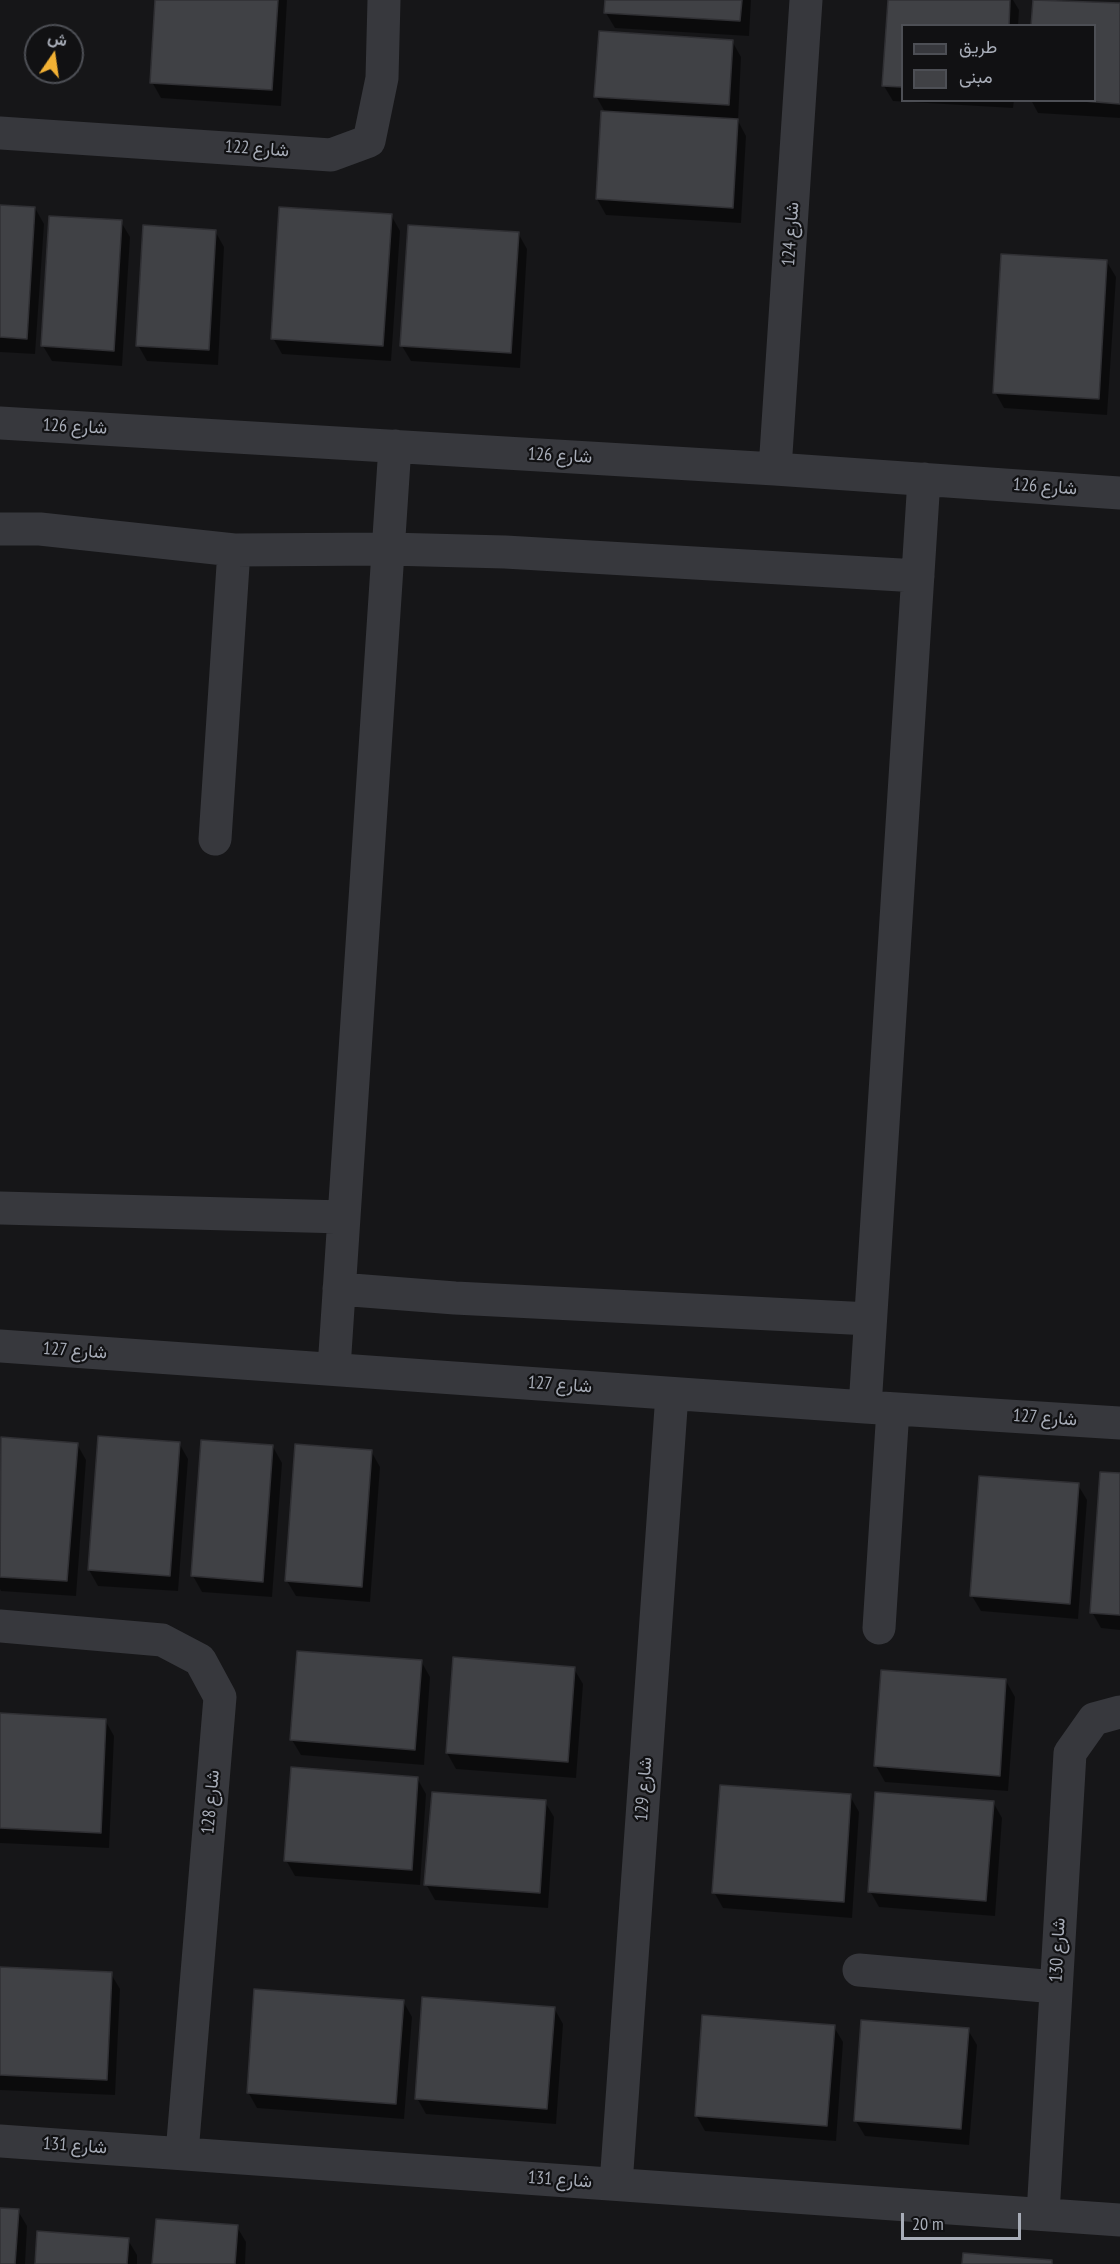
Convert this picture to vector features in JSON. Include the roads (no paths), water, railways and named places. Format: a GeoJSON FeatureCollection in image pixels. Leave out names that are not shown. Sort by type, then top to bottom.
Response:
{"type":"FeatureCollection","features":[{"type":"Feature","properties":{"kind":"street","name":"شارع 122"},"geometry":{"type":"LineString","coordinates":[[0,133],[331,154],[369,141],[382,78],[384,0]]}},
{"type":"Feature","properties":{"kind":"street","name":"شارع 124"},"geometry":{"type":"LineString","coordinates":[[775,469],[806,0]]}},
{"type":"Feature","properties":{"kind":"street","name":"شارع 126"},"geometry":{"type":"LineString","coordinates":[[0,423],[775,469],[1120,493]]}},
{"type":"Feature","properties":{"kind":"street"},"geometry":{"type":"LineString","coordinates":[[334,1368],[395,446]]}},
{"type":"Feature","properties":{"kind":"street"},"geometry":{"type":"LineString","coordinates":[[879,1628],[879,1408],[870,1318],[924,479]]}},
{"type":"Feature","properties":{"kind":"street"},"geometry":{"type":"LineString","coordinates":[[0,529],[40,529],[234,550],[388,549],[505,552],[918,576]]}},
{"type":"Feature","properties":{"kind":"street"},"geometry":{"type":"LineString","coordinates":[[215,839],[234,550]]}},
{"type":"Feature","properties":{"kind":"street"},"geometry":{"type":"LineString","coordinates":[[0,1208],[344,1217]]}},
{"type":"Feature","properties":{"kind":"street"},"geometry":{"type":"LineString","coordinates":[[339,1289],[454,1298],[870,1318]]}},
{"type":"Feature","properties":{"kind":"street","name":"شارع 127"},"geometry":{"type":"LineString","coordinates":[[0,1346],[1120,1423]]}},
{"type":"Feature","properties":{"kind":"street","name":"شارع 129"},"geometry":{"type":"LineString","coordinates":[[616,2184],[672,1394]]}},
{"type":"Feature","properties":{"kind":"street","name":"شارع 128"},"geometry":{"type":"LineString","coordinates":[[0,1626],[162,1640],[200,1660],[220,1697],[182,2153]]}},
{"type":"Feature","properties":{"kind":"street","name":"شارع 130"},"geometry":{"type":"LineString","coordinates":[[1043,2214],[1070,1754],[1094,1719],[1120,1712]]}},
{"type":"Feature","properties":{"kind":"street"},"geometry":{"type":"LineString","coordinates":[[859,1970],[1056,1987]]}},
{"type":"Feature","properties":{"kind":"street","name":"شارع 131"},"geometry":{"type":"LineString","coordinates":[[0,2140],[1120,2220]]}}]}
